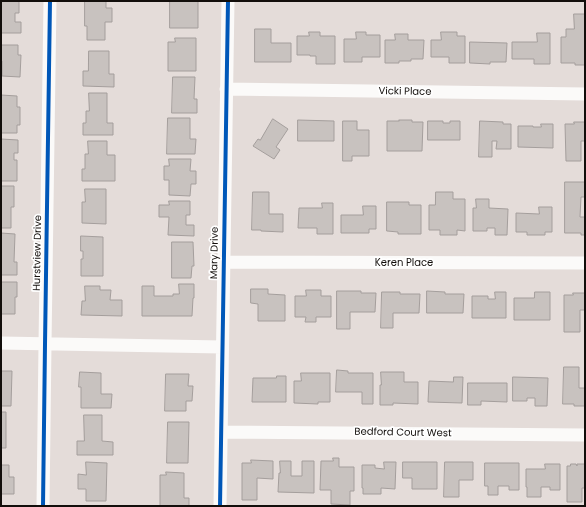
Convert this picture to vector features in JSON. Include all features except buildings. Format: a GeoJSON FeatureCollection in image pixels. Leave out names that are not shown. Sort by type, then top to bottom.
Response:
{"type":"FeatureCollection","features":[{"type":"Feature","properties":{"kind":"street","name":"Hurstview Drive"},"geometry":{"type":"LineString","coordinates":[[43,506],[44,344],[50,1]]}},
{"type":"Feature","properties":{"kind":"street","name":"Mary Drive"},"geometry":{"type":"LineString","coordinates":[[220,506],[228,1]]}},
{"type":"Feature","properties":{"kind":"street","name":"Vicki Place"},"geometry":{"type":"LineString","coordinates":[[226,89],[585,94]]}},
{"type":"Feature","properties":{"kind":"street","name":"Keren Place"},"geometry":{"type":"LineString","coordinates":[[223,262],[585,263]]}},
{"type":"Feature","properties":{"kind":"street"},"geometry":{"type":"LineString","coordinates":[[1,343],[222,347]]}},
{"type":"Feature","properties":{"kind":"street","name":"Bedford Court West"},"geometry":{"type":"LineString","coordinates":[[221,432],[585,435]]}},
{"type":"Feature","properties":{"kind":"cycle path"},"geometry":{"type":"LineString","coordinates":[[43,506],[50,1]]}},
{"type":"Feature","properties":{"kind":"cycle path"},"geometry":{"type":"LineString","coordinates":[[220,506],[228,1]]}}]}
